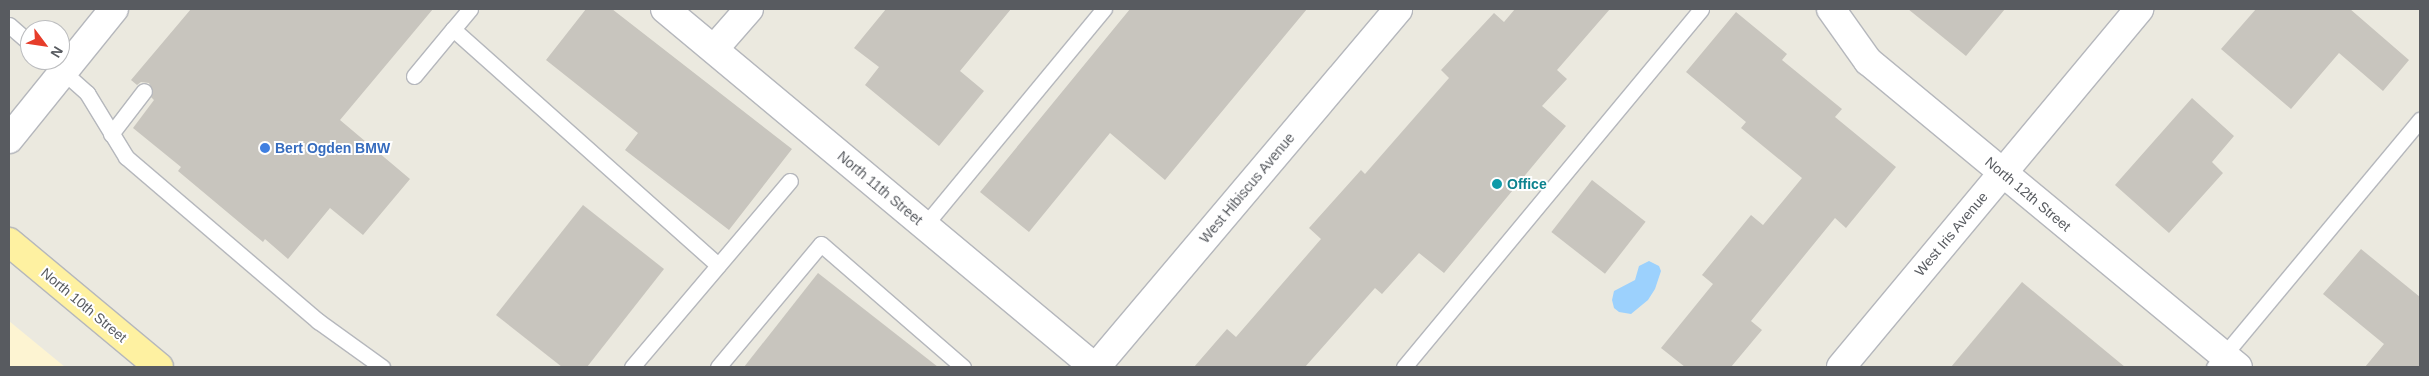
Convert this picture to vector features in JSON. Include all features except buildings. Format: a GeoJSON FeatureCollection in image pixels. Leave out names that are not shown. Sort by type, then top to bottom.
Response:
{"type":"FeatureCollection","features":[{"type":"Feature","properties":{"kind":"main road","name":"North 10th Street"},"geometry":{"type":"LineString","coordinates":[[9,242],[159,367]]}},
{"type":"Feature","properties":{"kind":"street"},"geometry":{"type":"LineString","coordinates":[[70,53],[114,9]]}},
{"type":"Feature","properties":{"kind":"street","name":"North 11th Street"},"geometry":{"type":"LineString","coordinates":[[665,9],[1095,367]]}},
{"type":"Feature","properties":{"kind":"street"},"geometry":{"type":"LineString","coordinates":[[714,49],[749,9]]}},
{"type":"Feature","properties":{"kind":"street","name":"West Hibiscus Avenue"},"geometry":{"type":"LineString","coordinates":[[1095,367],[1398,9]]}},
{"type":"Feature","properties":{"kind":"street","name":"North 12th Street"},"geometry":{"type":"LineString","coordinates":[[1831,9],[1868,61],[2002,172],[2225,363]]}},
{"type":"Feature","properties":{"kind":"street","name":"West Iris Avenue"},"geometry":{"type":"LineString","coordinates":[[1841,367],[2139,9]]}},
{"type":"Feature","properties":{"kind":"street"},"geometry":{"type":"LineString","coordinates":[[9,139],[54,70]]}},
{"type":"Feature","properties":{"kind":"lane"},"geometry":{"type":"LineString","coordinates":[[414,76],[470,9]]}},
{"type":"Feature","properties":{"kind":"lane"},"geometry":{"type":"LineString","coordinates":[[925,225],[1104,9]]}},
{"type":"Feature","properties":{"kind":"lane"},"geometry":{"type":"LineString","coordinates":[[1404,367],[1701,9]]}},
{"type":"Feature","properties":{"kind":"lane"},"geometry":{"type":"LineString","coordinates":[[9,25],[20,34]]}},
{"type":"Feature","properties":{"kind":"lane"},"geometry":{"type":"LineString","coordinates":[[453,29],[718,265]]}},
{"type":"Feature","properties":{"kind":"lane"},"geometry":{"type":"LineString","coordinates":[[61,70],[87,93],[126,157],[318,321],[382,367]]}},
{"type":"Feature","properties":{"kind":"lane"},"geometry":{"type":"LineString","coordinates":[[111,134],[144,91]]}},
{"type":"Feature","properties":{"kind":"lane"},"geometry":{"type":"LineString","coordinates":[[2225,363],[2420,120]]}},
{"type":"Feature","properties":{"kind":"lane"},"geometry":{"type":"LineString","coordinates":[[632,367],[790,181]]}},
{"type":"Feature","properties":{"kind":"lane"},"geometry":{"type":"LineString","coordinates":[[718,367],[821,244],[963,367]]}},
{"type":"Feature","properties":{"kind":"shaded area"},"geometry":{"type":"Polygon","coordinates":[[[9,321],[65,367],[9,367],[9,321]]]}},
{"type":"Feature","properties":{"kind":"water"},"geometry":{"type":"Polygon","coordinates":[[[1649,261],[1659,266],[1661,271],[1655,289],[1648,300],[1631,314],[1619,312],[1614,308],[1612,300],[1614,291],[1635,280],[1639,266],[1649,261]]]}},
{"type":"Feature","properties":{"kind":"place","name":"Bert Ogden BMW"},"geometry":{"type":"Point","coordinates":[265,148]}},
{"type":"Feature","properties":{"kind":"place","name":"Office"},"geometry":{"type":"Point","coordinates":[1497,184]}}]}
